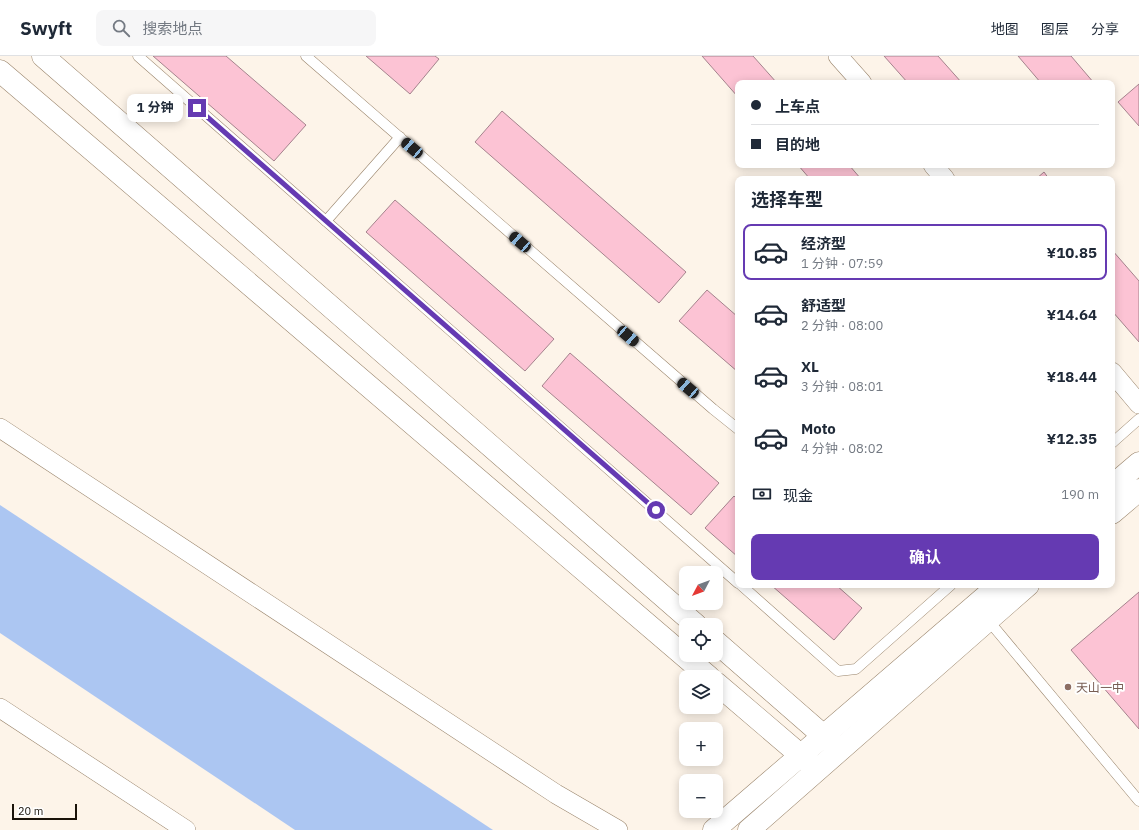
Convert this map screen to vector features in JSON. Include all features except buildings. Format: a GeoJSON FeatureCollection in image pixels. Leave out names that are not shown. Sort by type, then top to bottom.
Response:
{"type":"FeatureCollection","features":[{"type":"Feature","properties":{"kind":"main road"},"geometry":{"type":"LineString","coordinates":[[43,56],[688,618]]}},
{"type":"Feature","properties":{"kind":"main road"},"geometry":{"type":"LineString","coordinates":[[0,71],[701,670]]}},
{"type":"Feature","properties":{"kind":"main road"},"geometry":{"type":"LineString","coordinates":[[1115,483],[1139,463]]}},
{"type":"Feature","properties":{"kind":"main road"},"geometry":{"type":"LineString","coordinates":[[1115,510],[1139,490]]}},
{"type":"Feature","properties":{"kind":"main road"},"geometry":{"type":"LineString","coordinates":[[749,830],[810,763],[995,588]]}},
{"type":"Feature","properties":{"kind":"main road"},"geometry":{"type":"LineString","coordinates":[[832,743],[988,620],[1025,588]]}},
{"type":"Feature","properties":{"kind":"main road"},"geometry":{"type":"LineString","coordinates":[[723,648],[832,743]]}},
{"type":"Feature","properties":{"kind":"main road"},"geometry":{"type":"LineString","coordinates":[[723,689],[810,763]]}},
{"type":"Feature","properties":{"kind":"main road"},"geometry":{"type":"LineString","coordinates":[[714,830],[810,763]]}},
{"type":"Feature","properties":{"kind":"street"},"geometry":{"type":"LineString","coordinates":[[838,56],[859,80]]}},
{"type":"Feature","properties":{"kind":"street"},"geometry":{"type":"LineString","coordinates":[[936,168],[942,176]]}},
{"type":"Feature","properties":{"kind":"street"},"geometry":{"type":"LineString","coordinates":[[1115,376],[1139,404]]}},
{"type":"Feature","properties":{"kind":"street"},"geometry":{"type":"LineString","coordinates":[[0,428],[556,794],[618,830]]}},
{"type":"Feature","properties":{"kind":"street"},"geometry":{"type":"LineString","coordinates":[[0,708],[186,830]]}},
{"type":"Feature","properties":{"kind":"lane"},"geometry":{"type":"LineString","coordinates":[[138,56],[735,580]]}},
{"type":"Feature","properties":{"kind":"lane"},"geometry":{"type":"LineString","coordinates":[[306,56],[706,404],[735,427]]}},
{"type":"Feature","properties":{"kind":"lane"},"geometry":{"type":"LineString","coordinates":[[326,221],[400,137]]}},
{"type":"Feature","properties":{"kind":"lane"},"geometry":{"type":"LineString","coordinates":[[1115,440],[1139,419]]}},
{"type":"Feature","properties":{"kind":"lane"},"geometry":{"type":"LineString","coordinates":[[744,588],[838,671],[856,669],[948,588]]}},
{"type":"Feature","properties":{"kind":"lane"},"geometry":{"type":"LineString","coordinates":[[988,620],[1139,801]]}},
{"type":"Feature","properties":{"kind":"water"},"geometry":{"type":"Polygon","coordinates":[[[0,505],[493,830],[295,830],[0,633],[0,505]]]}},
{"type":"Feature","properties":{"kind":"place","name":"天山一中"},"geometry":{"type":"Point","coordinates":[1068,687]}},
{"type":"Feature","properties":{"kind":"route"},"geometry":{"type":"LineString","coordinates":[[197,108],[656,510]]}}]}
